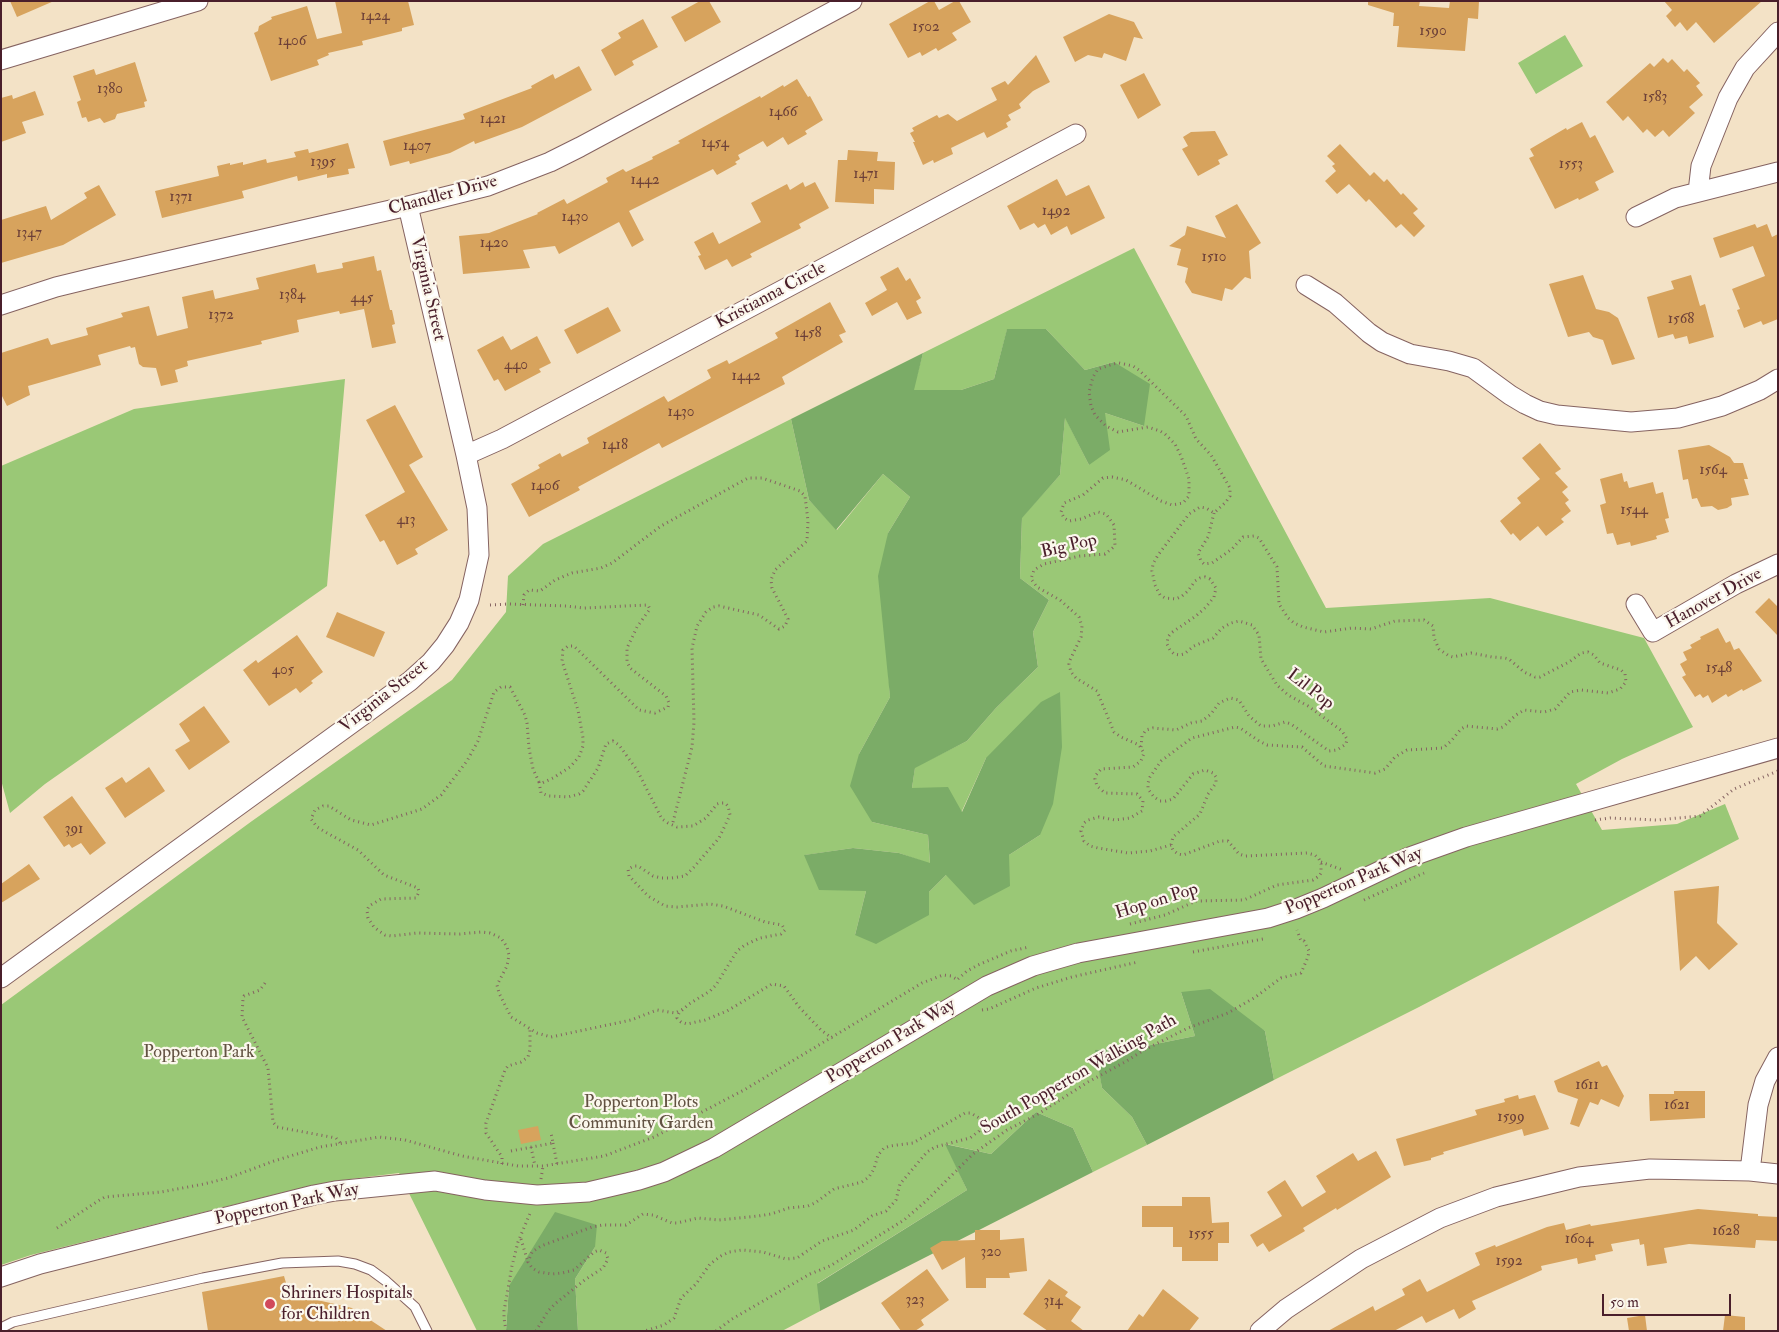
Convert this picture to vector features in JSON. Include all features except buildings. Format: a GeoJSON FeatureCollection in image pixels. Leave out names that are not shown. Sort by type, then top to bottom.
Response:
{"type":"FeatureCollection","features":[{"type":"Feature","properties":{"kind":"street"},"geometry":{"type":"LineString","coordinates":[[1,60],[198,1]]}},
{"type":"Feature","properties":{"kind":"street","name":"Chandler Drive"},"geometry":{"type":"LineString","coordinates":[[1,305],[97,277],[488,186],[550,162],[852,1]]}},
{"type":"Feature","properties":{"kind":"street"},"geometry":{"type":"LineString","coordinates":[[1698,192],[1701,166],[1728,98],[1745,68],[1778,32]]}},
{"type":"Feature","properties":{"kind":"street","name":"Kristianna Circle"},"geometry":{"type":"LineString","coordinates":[[466,455],[502,439],[1076,134]]}},
{"type":"Feature","properties":{"kind":"street"},"geometry":{"type":"LineString","coordinates":[[1636,217],[1675,198],[1778,172]]}},
{"type":"Feature","properties":{"kind":"street","name":"Virginia Street"},"geometry":{"type":"LineString","coordinates":[[1,978],[402,687],[431,662],[459,623],[469,600],[479,555],[477,508],[408,206]]}},
{"type":"Feature","properties":{"kind":"street"},"geometry":{"type":"LineString","coordinates":[[1306,285],[1335,303],[1369,333],[1396,349],[1410,354],[1449,361],[1473,368],[1525,404],[1540,411],[1557,415],[1631,422],[1678,418],[1722,406],[1778,379]]}},
{"type":"Feature","properties":{"kind":"street","name":"Hanover Drive"},"geometry":{"type":"LineString","coordinates":[[1636,604],[1652,632],[1736,584],[1778,564]]}},
{"type":"Feature","properties":{"kind":"street","name":"Popperton Park Way"},"geometry":{"type":"LineString","coordinates":[[1,1278],[40,1264],[335,1191],[435,1181],[485,1190],[536,1195],[588,1192],[639,1180],[664,1172],[706,1152],[987,986],[1033,966],[1078,953],[1242,923],[1287,912],[1323,898],[1407,858],[1466,837],[1778,748]]}},
{"type":"Feature","properties":{"kind":"street"},"geometry":{"type":"LineString","coordinates":[[1750,1171],[1758,1105],[1765,1081],[1778,1058]]}},
{"type":"Feature","properties":{"kind":"street"},"geometry":{"type":"LineString","coordinates":[[1260,1331],[1286,1309],[1361,1258],[1440,1218],[1496,1197],[1579,1177],[1650,1169],[1750,1171],[1778,1174]]}},
{"type":"Feature","properties":{"kind":"lane"},"geometry":{"type":"LineString","coordinates":[[1,1328],[13,1322],[203,1278],[282,1263],[338,1261],[355,1264],[371,1270],[386,1281],[415,1307],[427,1331]]}},
{"type":"Feature","properties":{"kind":"path","name":"Big Pop"},"geometry":{"type":"LineString","coordinates":[[1141,747],[1137,743],[1117,735],[1112,728],[1097,692],[1076,678],[1071,672],[1070,660],[1081,637],[1082,626],[1080,617],[1060,600],[1037,587],[1032,579],[1034,570],[1044,564],[1080,556],[1105,554],[1115,546],[1116,532],[1114,525],[1106,514],[1098,512],[1081,519],[1070,520],[1064,518],[1061,512],[1064,503],[1083,495],[1103,478],[1112,477],[1126,480],[1161,501],[1172,505],[1180,504],[1189,496],[1189,479],[1185,465],[1175,444],[1160,430],[1148,427],[1118,432],[1106,426],[1095,415],[1091,406],[1089,392],[1093,376],[1098,370],[1112,364],[1133,366],[1186,416],[1196,439],[1211,455],[1230,488],[1230,496],[1214,513]]}},
{"type":"Feature","properties":{"kind":"path"},"geometry":{"type":"LineString","coordinates":[[523,605],[524,595],[529,590],[540,591],[555,580],[572,573],[601,568],[612,563],[661,526],[748,478],[762,478],[800,490],[805,496],[808,521],[807,541],[775,570],[771,580],[772,588],[788,619],[785,626],[779,628],[759,615],[718,606],[706,612],[697,626],[692,648],[691,669],[694,722],[692,747],[672,826]]}},
{"type":"Feature","properties":{"kind":"path","name":"Lil Pop"},"geometry":{"type":"LineString","coordinates":[[1141,747],[1142,736],[1146,730],[1153,728],[1176,730],[1190,723],[1202,720],[1211,714],[1220,703],[1230,698],[1238,700],[1249,716],[1261,726],[1272,726],[1285,722],[1329,751],[1337,750],[1346,744],[1347,739],[1342,731],[1277,685],[1261,659],[1259,635],[1252,625],[1238,621],[1231,622],[1213,638],[1194,646],[1184,654],[1174,654],[1170,650],[1167,644],[1171,633],[1206,607],[1214,598],[1216,588],[1210,579],[1205,577],[1195,581],[1182,596],[1176,599],[1164,598],[1160,595],[1155,585],[1152,571],[1153,564],[1189,514],[1200,507],[1214,513]]}},
{"type":"Feature","properties":{"kind":"path"},"geometry":{"type":"LineString","coordinates":[[1141,747],[1143,759],[1138,764],[1133,767],[1102,769],[1095,779],[1097,786],[1105,793],[1138,794],[1143,800],[1142,811],[1130,818],[1115,820],[1098,818],[1088,820],[1082,826],[1082,836],[1084,841],[1090,846],[1117,852],[1140,853],[1171,845],[1171,841],[1176,833],[1200,814],[1208,794],[1216,783],[1216,777],[1213,773],[1205,770],[1193,774],[1173,799],[1166,801],[1160,801],[1154,797],[1148,789],[1148,783],[1161,762],[1198,736],[1213,734],[1235,726],[1267,745],[1302,747],[1324,766],[1375,773],[1385,769],[1395,757],[1407,750],[1443,748],[1466,726],[1497,729],[1503,727],[1524,710],[1544,712],[1556,709],[1570,692],[1581,690],[1608,693],[1620,689],[1626,682],[1625,674],[1621,670],[1600,663],[1594,655],[1588,652],[1581,653],[1540,677],[1524,672],[1509,659],[1505,658],[1476,653],[1449,656],[1439,649],[1434,638],[1433,626],[1424,620],[1395,621],[1371,629],[1352,628],[1324,632],[1303,627],[1288,618],[1279,604],[1277,567],[1259,538],[1248,536],[1243,538],[1232,549],[1212,563],[1204,564],[1200,561],[1198,553],[1208,537],[1214,513]]}},
{"type":"Feature","properties":{"kind":"path"},"geometry":{"type":"LineString","coordinates":[[490,605],[584,608],[648,605],[650,609],[636,627],[627,648],[627,662],[630,668],[666,696],[669,703],[665,710],[655,713],[639,710],[577,649],[570,645],[565,647],[562,653],[562,661],[578,710],[583,746],[579,757],[570,767],[544,782],[539,782]]}},
{"type":"Feature","properties":{"kind":"path"},"geometry":{"type":"LineString","coordinates":[[671,1012],[683,1009],[712,989],[720,980],[736,951],[760,938],[781,934],[785,930],[782,925],[764,922],[723,906],[710,904],[682,907],[670,906],[654,901],[628,876],[628,869],[634,866],[638,866],[648,874],[660,878],[685,876],[719,838],[730,815],[729,809],[725,804],[720,803],[697,825],[688,827],[672,826],[662,819],[637,770],[613,741],[606,744],[598,768],[579,794],[568,797],[549,796],[541,793],[539,782],[533,769],[527,723],[510,687],[506,686],[496,689],[494,692],[478,741],[467,761],[441,795],[422,809],[371,825],[351,820],[330,806],[323,806],[314,810],[311,819],[317,827],[358,850],[384,875],[418,888],[419,892],[416,898],[381,899],[368,906],[368,918],[374,927],[389,936],[416,932],[460,934],[481,932],[490,933],[501,938],[509,952],[509,960],[505,972],[498,982],[497,989],[511,1017],[546,1037],[631,1020],[657,1010],[671,1012],[681,1022],[688,1024],[705,1020],[727,1011],[772,984],[784,986],[799,1007],[821,1030],[832,1038]]}},
{"type":"Feature","properties":{"kind":"path","name":"Hop on Pop"},"geometry":{"type":"LineString","coordinates":[[1125,925],[1165,915],[1196,902],[1244,900],[1277,885],[1313,880],[1319,876],[1322,869],[1319,859],[1315,855],[1307,853],[1245,856],[1239,854],[1228,841],[1220,841],[1183,855],[1176,853],[1171,845]]}},
{"type":"Feature","properties":{"kind":"path","name":"South Popperton Walking Path"},"geometry":{"type":"LineString","coordinates":[[716,1331],[732,1319],[810,1274],[830,1266],[904,1220],[925,1202],[973,1154],[1007,1130],[1038,1114],[1088,1082],[1144,1050],[1188,1028],[1228,1013],[1254,998],[1282,978],[1301,973],[1309,951],[1297,930]]}},
{"type":"Feature","properties":{"kind":"path"},"geometry":{"type":"LineString","coordinates":[[57,1228],[105,1198],[161,1192],[228,1178],[297,1153],[340,1143],[379,1137],[393,1138],[502,1164],[542,1168],[557,1164],[575,1164],[604,1156],[654,1137],[744,1090],[922,983],[943,975],[959,980],[967,970],[1011,951],[1033,947]]}},
{"type":"Feature","properties":{"kind":"path"},"geometry":{"type":"LineString","coordinates":[[266,983],[260,990],[244,996],[242,1017],[268,1068],[272,1122],[277,1127],[336,1138],[340,1143]]}},
{"type":"Feature","properties":{"kind":"path"},"geometry":{"type":"LineString","coordinates":[[677,1018],[683,1009]]}},
{"type":"Feature","properties":{"kind":"path"},"geometry":{"type":"LineString","coordinates":[[502,1164],[502,1157],[486,1133],[486,1123],[505,1069],[528,1057],[530,1029]]}},
{"type":"Feature","properties":{"kind":"path"},"geometry":{"type":"LineString","coordinates":[[528,1260],[532,1252],[540,1246],[592,1227],[626,1225],[643,1214],[653,1215],[677,1223],[698,1218],[719,1220],[758,1216],[812,1204],[834,1189],[862,1182],[869,1177],[878,1156],[884,1148],[913,1143],[964,1113],[971,1113],[979,1118],[981,1126],[979,1131],[970,1138],[934,1147],[927,1152],[900,1184],[896,1200],[886,1211],[872,1216],[854,1230],[822,1241],[797,1258],[786,1259],[763,1252],[742,1250],[721,1256],[710,1264],[696,1284],[681,1298],[674,1318],[664,1325],[645,1331]]}},
{"type":"Feature","properties":{"kind":"path"},"geometry":{"type":"LineString","coordinates":[[550,1133],[557,1164]]}},
{"type":"Feature","properties":{"kind":"path"},"geometry":{"type":"LineString","coordinates":[[511,1151],[553,1143]]}},
{"type":"Feature","properties":{"kind":"path"},"geometry":{"type":"LineString","coordinates":[[531,1147],[535,1166]]}},
{"type":"Feature","properties":{"kind":"path"},"geometry":{"type":"LineString","coordinates":[[506,1331],[504,1318],[512,1266],[520,1237],[533,1206]]}},
{"type":"Feature","properties":{"kind":"path"},"geometry":{"type":"LineString","coordinates":[[520,1237],[532,1268],[539,1272],[562,1274],[574,1270],[594,1252],[599,1250],[606,1253],[608,1259],[603,1268],[586,1278],[556,1303],[548,1311],[536,1331]]}},
{"type":"Feature","properties":{"kind":"green space"},"geometry":{"type":"Polygon","coordinates":[[[1565,35],[1583,66],[1536,94],[1518,63],[1565,35]]]}},
{"type":"Feature","properties":{"kind":"green space"},"geometry":{"type":"Polygon","coordinates":[[[1134,248],[1326,608],[1490,598],[1644,638],[1693,727],[1622,759],[1576,784],[1602,830],[1677,824],[1725,804],[1739,839],[1419,1007],[1274,1080],[1265,1031],[1181,992],[1195,1036],[1146,1046],[1096,1050],[1102,1088],[1132,1117],[1147,1145],[1093,1172],[1073,1128],[1036,1112],[991,1154],[946,1144],[967,1190],[818,1283],[820,1311],[782,1331],[578,1331],[575,1279],[595,1247],[509,1286],[506,1331],[477,1331],[399,1173],[335,1181],[305,1187],[31,1255],[1,1265],[1,1005],[252,821],[452,680],[506,612],[508,576],[543,544],[791,419],[809,500],[837,530],[883,474],[910,497],[888,533],[886,640],[890,697],[859,754],[872,822],[928,835],[930,864],[899,853],[853,848],[805,855],[866,891],[855,935],[929,892],[946,875],[1009,855],[1040,835],[986,758],[961,813],[912,788],[915,767],[967,741],[996,708],[1038,667],[1033,632],[1049,600],[1020,578],[1022,517],[1060,475],[1065,417],[1089,465],[1105,413],[1144,426],[1114,362],[1085,370],[1046,329],[1007,330],[994,379],[961,390],[913,390],[923,353],[1134,248]]]}},
{"type":"Feature","properties":{"kind":"green space"},"geometry":{"type":"Polygon","coordinates":[[[1007,329],[1046,329],[1085,370],[1114,362],[1150,384],[1144,426],[1105,413],[1110,450],[1089,465],[1065,418],[1060,475],[1022,518],[1020,578],[1049,600],[1033,632],[1038,667],[996,708],[967,741],[915,768],[912,788],[948,787],[962,812],[986,758],[1041,702],[1060,692],[1062,747],[1053,804],[1040,835],[1009,855],[1010,886],[974,905],[946,875],[929,892],[929,915],[876,944],[855,935],[866,891],[819,890],[804,855],[853,848],[899,853],[930,863],[928,835],[872,822],[850,786],[859,754],[890,697],[878,576],[888,533],[910,497],[883,474],[836,530],[809,500],[791,419],[923,353],[914,390],[961,390],[994,379],[1007,329]]]}},
{"type":"Feature","properties":{"kind":"green space"},"geometry":{"type":"Polygon","coordinates":[[[345,379],[327,586],[45,784],[10,813],[1,780],[1,466],[134,409],[345,379]]]}},
{"type":"Feature","properties":{"kind":"green space"},"geometry":{"type":"Polygon","coordinates":[[[1210,989],[1265,1031],[1274,1080],[1147,1145],[1132,1117],[1102,1088],[1095,1050],[1146,1046],[1195,1036],[1181,992],[1210,989]]]}},
{"type":"Feature","properties":{"kind":"green space"},"geometry":{"type":"Polygon","coordinates":[[[1036,1112],[1073,1128],[1093,1172],[820,1311],[817,1284],[967,1190],[945,1144],[991,1154],[1036,1112]]]}},
{"type":"Feature","properties":{"kind":"green space"},"geometry":{"type":"Polygon","coordinates":[[[555,1212],[597,1225],[595,1247],[575,1279],[578,1331],[506,1331],[509,1286],[555,1212]]]}},
{"type":"Feature","properties":{"kind":"place","name":"Shriners Hospitals for Children"},"geometry":{"type":"Point","coordinates":[270,1304]}},
{"type":"Feature","properties":{"kind":"park label","name":"Popperton Park"},"geometry":{"type":"Point","coordinates":[199,1053]}},
{"type":"Feature","properties":{"kind":"park label","name":"Popperton Plots Community Garden"},"geometry":{"type":"Point","coordinates":[641,1113]}}]}
